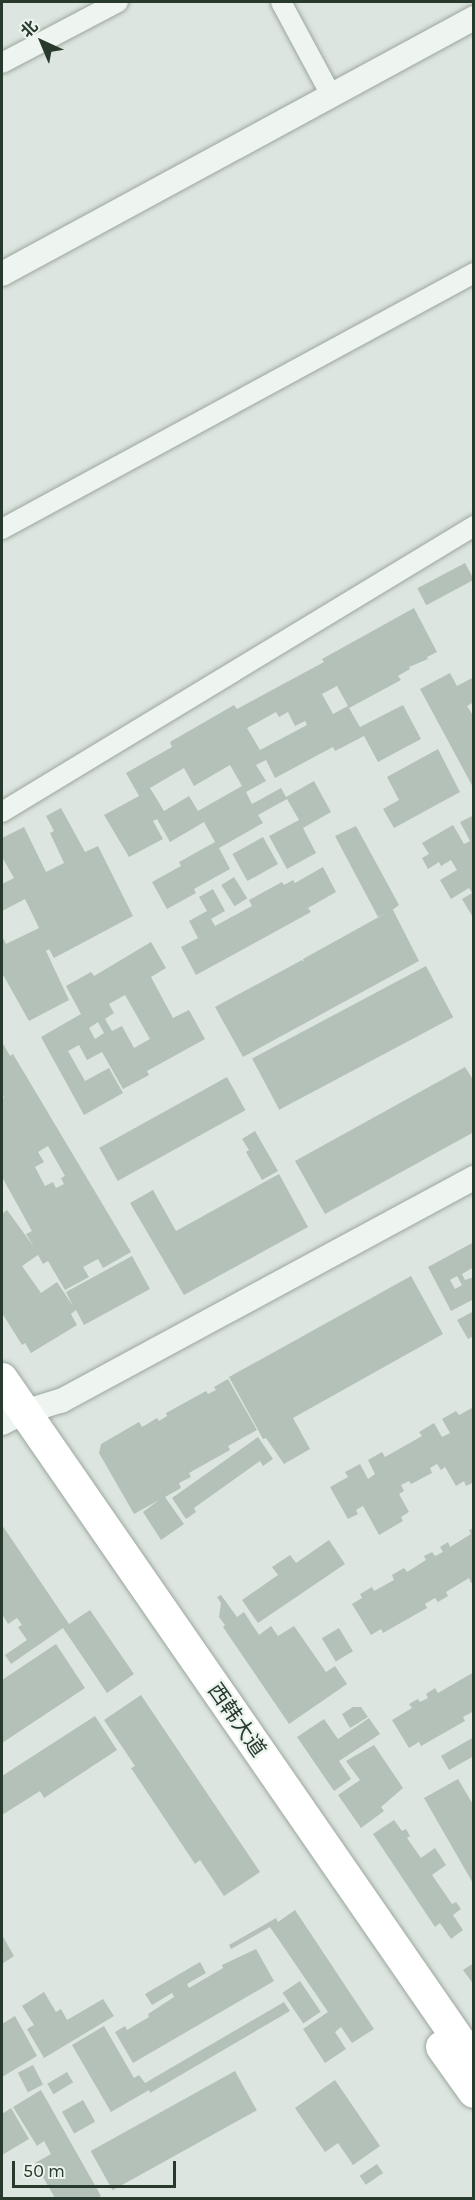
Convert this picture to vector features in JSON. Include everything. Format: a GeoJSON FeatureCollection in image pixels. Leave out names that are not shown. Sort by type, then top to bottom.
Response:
{"type":"FeatureCollection","features":[{"type":"Feature","properties":{"kind":"main road","name":"西韩大道"},"geometry":{"type":"LineString","coordinates":[[2,1379],[9,1416],[474,2092]]}},
{"type":"Feature","properties":{"kind":"main road","name":"西韩大道"},"geometry":{"type":"LineString","coordinates":[[9,1416],[474,2062]]}},
{"type":"Feature","properties":{"kind":"street"},"geometry":{"type":"LineString","coordinates":[[2,63],[118,2]]}},
{"type":"Feature","properties":{"kind":"street"},"geometry":{"type":"LineString","coordinates":[[281,2],[331,95]]}},
{"type":"Feature","properties":{"kind":"street"},"geometry":{"type":"LineString","coordinates":[[2,274],[474,18]]}},
{"type":"Feature","properties":{"kind":"street"},"geometry":{"type":"LineString","coordinates":[[2,530],[474,273]]}},
{"type":"Feature","properties":{"kind":"street"},"geometry":{"type":"LineString","coordinates":[[2,812],[474,526]]}},
{"type":"Feature","properties":{"kind":"street"},"geometry":{"type":"LineString","coordinates":[[9,1416],[61,1401],[474,1178]]}},
{"type":"Feature","properties":{"kind":"building"},"geometry":{"type":"Polygon","coordinates":[[[465,563],[474,580],[426,605],[417,588],[465,563]]]}},
{"type":"Feature","properties":{"kind":"building"},"geometry":{"type":"Polygon","coordinates":[[[414,608],[437,652],[427,657],[428,659],[409,667],[410,669],[398,676],[401,680],[349,708],[360,727],[403,705],[421,739],[378,762],[364,736],[335,751],[333,747],[275,778],[266,760],[256,765],[266,781],[246,792],[252,804],[281,788],[286,797],[314,781],[331,812],[303,828],[316,853],[287,869],[269,836],[299,820],[287,799],[258,815],[263,823],[219,848],[230,869],[194,889],[196,893],[167,909],[152,882],[181,866],[179,862],[215,842],[204,822],[170,842],[157,819],[153,821],[163,839],[129,857],[104,815],[139,796],[126,773],[172,747],[170,742],[234,705],[237,709],[324,662],[322,659],[414,608]],[[337,686],[322,694],[333,714],[348,706],[337,686]],[[276,712],[247,728],[260,750],[307,725],[305,721],[295,726],[288,712],[279,717],[276,712]],[[230,765],[194,786],[184,768],[150,788],[164,811],[189,796],[198,811],[242,786],[230,765]]]}},
{"type":"Feature","properties":{"kind":"building"},"geometry":{"type":"Polygon","coordinates":[[[450,673],[457,686],[474,677],[474,702],[467,706],[474,717],[474,789],[420,689],[450,673]]]}},
{"type":"Feature","properties":{"kind":"building"},"geometry":{"type":"Polygon","coordinates":[[[438,749],[460,792],[394,828],[383,809],[399,800],[387,777],[438,749]]]}},
{"type":"Feature","properties":{"kind":"building"},"geometry":{"type":"Polygon","coordinates":[[[61,808],[85,852],[98,846],[133,916],[54,958],[49,949],[46,951],[69,1000],[29,1021],[2,973],[2,936],[6,944],[39,928],[25,899],[2,911],[2,884],[14,878],[2,857],[2,838],[24,827],[46,872],[64,863],[50,833],[54,831],[46,816],[61,808]]]}},
{"type":"Feature","properties":{"kind":"building"},"geometry":{"type":"Polygon","coordinates":[[[474,815],[474,919],[462,899],[472,893],[469,888],[451,899],[440,880],[457,870],[451,860],[441,866],[439,862],[428,869],[422,858],[429,854],[422,843],[453,825],[464,844],[470,841],[460,822],[474,815]]]}},
{"type":"Feature","properties":{"kind":"building"},"geometry":{"type":"Polygon","coordinates":[[[356,826],[399,905],[391,911],[393,910],[419,961],[243,1057],[215,1007],[302,960],[304,962],[303,959],[386,913],[378,917],[335,836],[356,826]]]}},
{"type":"Feature","properties":{"kind":"building"},"geometry":{"type":"Polygon","coordinates":[[[263,837],[278,864],[247,881],[232,854],[263,837]]]}},
{"type":"Feature","properties":{"kind":"building"},"geometry":{"type":"Polygon","coordinates":[[[323,867],[336,892],[308,908],[311,912],[196,975],[181,947],[198,938],[189,921],[207,911],[199,897],[213,889],[225,911],[211,919],[215,926],[252,906],[249,900],[282,882],[284,885],[293,880],[295,883],[323,867]]]}},
{"type":"Feature","properties":{"kind":"building"},"geometry":{"type":"Polygon","coordinates":[[[234,877],[247,898],[235,906],[221,885],[234,877]]]}},
{"type":"Feature","properties":{"kind":"building"},"geometry":{"type":"Polygon","coordinates":[[[151,942],[166,968],[151,977],[173,1018],[189,1010],[205,1039],[147,1071],[149,1075],[123,1089],[102,1052],[87,1060],[79,1045],[68,1051],[85,1081],[109,1068],[123,1093],[84,1115],[41,1037],[81,1014],[66,986],[91,972],[94,976],[151,942]],[[125,995],[109,1004],[114,1013],[105,1019],[112,1031],[122,1026],[134,1048],[150,1039],[125,995]],[[98,1022],[89,1028],[95,1039],[104,1033],[98,1022]]]}},
{"type":"Feature","properties":{"kind":"building"},"geometry":{"type":"Polygon","coordinates":[[[426,966],[453,1017],[279,1110],[252,1058],[426,966]]]}},
{"type":"Feature","properties":{"kind":"building"},"geometry":{"type":"Polygon","coordinates":[[[2,1042],[10,1056],[13,1054],[131,1252],[103,1268],[98,1259],[83,1267],[89,1277],[65,1290],[48,1261],[43,1264],[38,1255],[22,1266],[41,1293],[57,1282],[73,1306],[66,1292],[132,1256],[150,1289],[84,1325],[76,1310],[71,1314],[77,1325],[31,1353],[25,1343],[22,1345],[2,1313],[2,1214],[7,1210],[34,1247],[26,1234],[32,1231],[2,1177],[2,1099],[4,1098],[2,1093],[2,1042]],[[48,1146],[38,1152],[44,1162],[35,1167],[45,1186],[53,1182],[56,1188],[64,1184],[61,1178],[65,1176],[48,1146]]]}},
{"type":"Feature","properties":{"kind":"building"},"geometry":{"type":"Polygon","coordinates":[[[465,1067],[474,1081],[474,1132],[325,1214],[295,1161],[465,1067]]]}},
{"type":"Feature","properties":{"kind":"building"},"geometry":{"type":"Polygon","coordinates":[[[227,1077],[245,1110],[118,1181],[99,1148],[227,1077]]]}},
{"type":"Feature","properties":{"kind":"building"},"geometry":{"type":"Polygon","coordinates":[[[255,1131],[278,1171],[262,1180],[246,1152],[249,1150],[242,1139],[255,1131]]]}},
{"type":"Feature","properties":{"kind":"building"},"geometry":{"type":"Polygon","coordinates":[[[279,1174],[308,1227],[184,1295],[130,1203],[153,1190],[176,1231],[279,1174]]]}},
{"type":"Feature","properties":{"kind":"building"},"geometry":{"type":"Polygon","coordinates":[[[474,1242],[474,1267],[462,1274],[465,1280],[474,1277],[474,1299],[451,1311],[428,1267],[474,1242]],[[457,1276],[450,1280],[455,1289],[462,1285],[457,1276]]]}},
{"type":"Feature","properties":{"kind":"building"},"geometry":{"type":"Polygon","coordinates":[[[411,1276],[443,1334],[293,1418],[310,1449],[284,1464],[266,1438],[263,1439],[229,1377],[411,1276]]]}},
{"type":"Feature","properties":{"kind":"building"},"geometry":{"type":"Polygon","coordinates":[[[474,1311],[474,1336],[468,1339],[457,1320],[474,1311]]]}},
{"type":"Feature","properties":{"kind":"building"},"geometry":{"type":"Polygon","coordinates":[[[228,1379],[257,1430],[228,1446],[230,1450],[189,1473],[191,1477],[179,1483],[181,1488],[165,1497],[184,1524],[161,1540],[143,1512],[159,1500],[134,1514],[99,1453],[101,1444],[139,1422],[142,1427],[157,1418],[159,1421],[167,1416],[166,1413],[206,1391],[208,1394],[216,1390],[214,1387],[228,1379]]]}},
{"type":"Feature","properties":{"kind":"building"},"geometry":{"type":"Polygon","coordinates":[[[474,1407],[474,1482],[466,1486],[464,1481],[456,1486],[445,1467],[441,1470],[437,1464],[430,1468],[432,1473],[411,1484],[409,1481],[401,1485],[404,1491],[399,1494],[409,1512],[401,1517],[403,1521],[379,1535],[363,1506],[356,1510],[358,1514],[348,1519],[330,1487],[348,1477],[345,1472],[360,1464],[368,1479],[375,1474],[368,1460],[382,1452],[385,1457],[422,1436],[419,1432],[434,1423],[442,1437],[450,1433],[442,1419],[456,1411],[459,1415],[474,1407]]]}},
{"type":"Feature","properties":{"kind":"building"},"geometry":{"type":"Polygon","coordinates":[[[258,1437],[273,1459],[263,1466],[260,1461],[194,1508],[196,1512],[186,1519],[172,1498],[258,1437]]]}},
{"type":"Feature","properties":{"kind":"building"},"geometry":{"type":"Polygon","coordinates":[[[2,1525],[69,1624],[90,1610],[134,1674],[107,1693],[63,1628],[11,1664],[5,1655],[27,1640],[18,1627],[22,1625],[17,1618],[8,1624],[2,1614],[2,1525]]]}},
{"type":"Feature","properties":{"kind":"building"},"geometry":{"type":"Polygon","coordinates":[[[474,1528],[474,1582],[471,1583],[469,1578],[446,1592],[448,1596],[438,1602],[435,1598],[425,1604],[427,1608],[383,1633],[381,1629],[371,1635],[352,1604],[362,1598],[360,1594],[372,1587],[374,1591],[394,1580],[392,1575],[404,1568],[407,1572],[426,1560],[424,1556],[432,1552],[435,1556],[443,1552],[440,1547],[448,1542],[450,1547],[471,1534],[469,1530],[474,1528]]]}},
{"type":"Feature","properties":{"kind":"building"},"geometry":{"type":"Polygon","coordinates":[[[329,1540],[345,1564],[258,1623],[242,1600],[278,1575],[272,1567],[290,1555],[296,1563],[329,1540]]]}},
{"type":"Feature","properties":{"kind":"building"},"geometry":{"type":"Polygon","coordinates":[[[221,1595],[237,1617],[244,1612],[259,1635],[271,1626],[278,1636],[294,1626],[326,1672],[335,1666],[347,1684],[289,1724],[223,1627],[225,1625],[219,1617],[221,1603],[217,1597],[221,1595]]]}},
{"type":"Feature","properties":{"kind":"building"},"geometry":{"type":"Polygon","coordinates":[[[339,1628],[353,1651],[336,1661],[322,1638],[339,1628]]]}},
{"type":"Feature","properties":{"kind":"building"},"geometry":{"type":"Polygon","coordinates":[[[56,1644],[85,1688],[2,1743],[2,1680],[56,1644]]]}},
{"type":"Feature","properties":{"kind":"building"},"geometry":{"type":"Polygon","coordinates":[[[474,1672],[474,1711],[463,1717],[465,1721],[421,1746],[419,1742],[409,1748],[392,1720],[412,1708],[409,1704],[418,1699],[420,1702],[428,1698],[426,1694],[435,1688],[438,1693],[474,1672]]]}},
{"type":"Feature","properties":{"kind":"building"},"geometry":{"type":"Polygon","coordinates":[[[141,1695],[260,1872],[224,1896],[200,1860],[195,1864],[131,1768],[135,1766],[104,1720],[141,1695]]]}},
{"type":"Feature","properties":{"kind":"building"},"geometry":{"type":"Polygon","coordinates":[[[353,1707],[361,1707],[368,1717],[350,1728],[342,1714],[353,1707]]]}},
{"type":"Feature","properties":{"kind":"building"},"geometry":{"type":"Polygon","coordinates":[[[95,1716],[117,1750],[44,1798],[40,1791],[2,1815],[2,1776],[95,1716]]]}},
{"type":"Feature","properties":{"kind":"building"},"geometry":{"type":"Polygon","coordinates":[[[369,1718],[380,1734],[339,1761],[351,1779],[334,1791],[297,1737],[324,1719],[338,1739],[369,1718]]]}},
{"type":"Feature","properties":{"kind":"building"},"geometry":{"type":"Polygon","coordinates":[[[474,1737],[474,1756],[449,1770],[441,1756],[474,1737]]]}},
{"type":"Feature","properties":{"kind":"building"},"geometry":{"type":"Polygon","coordinates":[[[374,1745],[403,1788],[381,1807],[384,1811],[361,1828],[338,1795],[360,1780],[346,1761],[374,1745]]]}},
{"type":"Feature","properties":{"kind":"building"},"geometry":{"type":"Polygon","coordinates":[[[458,1779],[474,1806],[474,1885],[424,1798],[458,1779]]]}},
{"type":"Feature","properties":{"kind":"building"},"geometry":{"type":"Polygon","coordinates":[[[394,1820],[402,1831],[406,1829],[410,1836],[407,1838],[421,1858],[435,1848],[446,1865],[432,1875],[452,1904],[456,1902],[461,1909],[453,1915],[463,1930],[451,1939],[440,1923],[435,1927],[373,1834],[394,1820]]]}},
{"type":"Feature","properties":{"kind":"building"},"geometry":{"type":"Polygon","coordinates":[[[295,1910],[374,2029],[352,2043],[341,2027],[335,2032],[346,2049],[325,2063],[303,2029],[328,2012],[270,1927],[231,1949],[229,1945],[276,1918],[278,1922],[295,1910]]]}},
{"type":"Feature","properties":{"kind":"building"},"geometry":{"type":"Polygon","coordinates":[[[2,1935],[14,1956],[2,1964],[2,1935]]]}},
{"type":"Feature","properties":{"kind":"building"},"geometry":{"type":"Polygon","coordinates":[[[256,1949],[274,1981],[133,2063],[115,2032],[125,2026],[127,2030],[149,2017],[148,2014],[174,1997],[172,1993],[152,2005],[145,1994],[200,1962],[206,1973],[187,1984],[189,1988],[223,1968],[222,1965],[256,1949]]]}},
{"type":"Feature","properties":{"kind":"building"},"geometry":{"type":"Polygon","coordinates":[[[474,1963],[474,1985],[463,1970],[474,1963]]]}},
{"type":"Feature","properties":{"kind":"building"},"geometry":{"type":"Polygon","coordinates":[[[300,1981],[321,2012],[303,2023],[283,1993],[300,1981]]]}},
{"type":"Feature","properties":{"kind":"building"},"geometry":{"type":"Polygon","coordinates":[[[44,1992],[56,2012],[61,2009],[67,2020],[103,1999],[114,2016],[44,2058],[27,2029],[34,2025],[22,2006],[44,1992]]]}},
{"type":"Feature","properties":{"kind":"building"},"geometry":{"type":"Polygon","coordinates":[[[284,2002],[290,2011],[150,2093],[149,2090],[111,2112],[72,2045],[104,2026],[134,2078],[139,2075],[145,2083],[284,2002]]]}},
{"type":"Feature","properties":{"kind":"building"},"geometry":{"type":"Polygon","coordinates":[[[15,2016],[37,2056],[2,2077],[2,2024],[15,2016]]]}},
{"type":"Feature","properties":{"kind":"building"},"geometry":{"type":"Polygon","coordinates":[[[33,2065],[43,2085],[28,2092],[18,2073],[33,2065]]]}},
{"type":"Feature","properties":{"kind":"building"},"geometry":{"type":"Polygon","coordinates":[[[235,2071],[257,2110],[113,2190],[91,2151],[235,2071]]]}},
{"type":"Feature","properties":{"kind":"building"},"geometry":{"type":"Polygon","coordinates":[[[67,2072],[73,2082],[53,2094],[47,2084],[67,2072]]]}},
{"type":"Feature","properties":{"kind":"building"},"geometry":{"type":"Polygon","coordinates":[[[335,2080],[380,2146],[353,2165],[338,2143],[325,2152],[295,2108],[335,2080]]]}},
{"type":"Feature","properties":{"kind":"building"},"geometry":{"type":"Polygon","coordinates":[[[41,2090],[101,2196],[97,2198],[55,2198],[35,2163],[51,2154],[44,2141],[37,2146],[13,2107],[41,2090]]]}},
{"type":"Feature","properties":{"kind":"building"},"geometry":{"type":"Polygon","coordinates":[[[83,2100],[95,2122],[74,2134],[62,2112],[83,2100]]]}},
{"type":"Feature","properties":{"kind":"building"},"geometry":{"type":"Polygon","coordinates":[[[11,2108],[29,2139],[2,2155],[2,2114],[11,2108]]]}},
{"type":"Feature","properties":{"kind":"building"},"geometry":{"type":"Polygon","coordinates":[[[377,2164],[383,2173],[366,2185],[360,2176],[377,2164]]]}}]}
